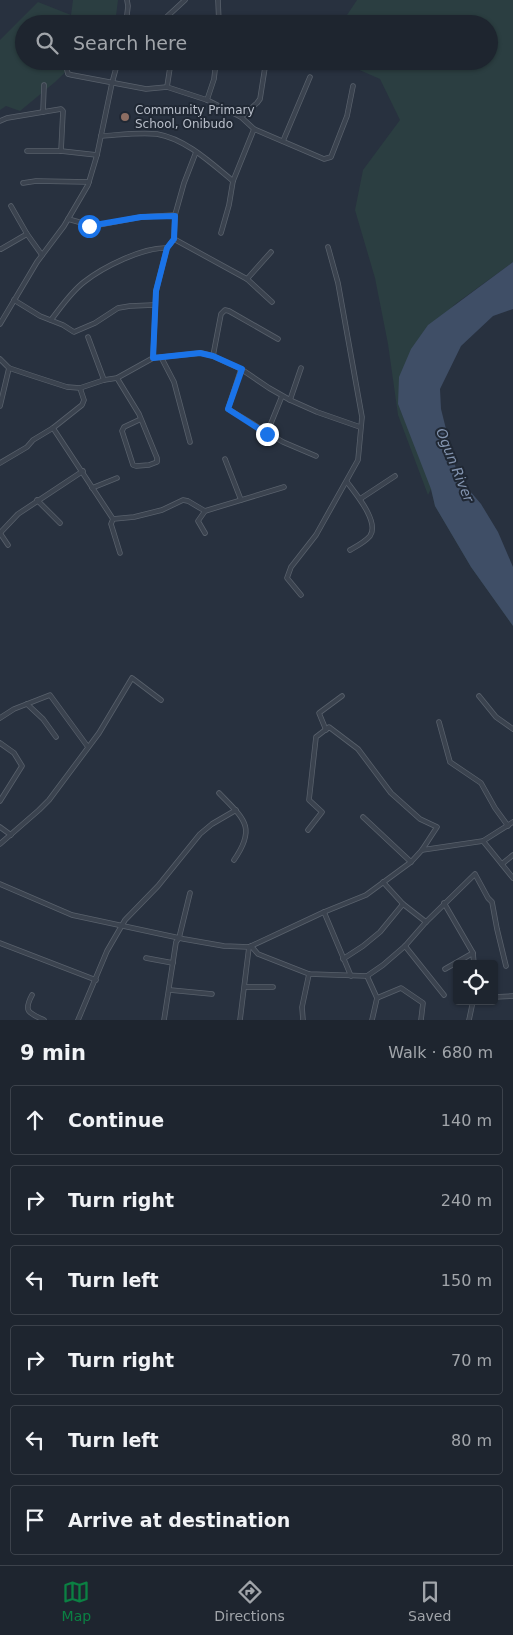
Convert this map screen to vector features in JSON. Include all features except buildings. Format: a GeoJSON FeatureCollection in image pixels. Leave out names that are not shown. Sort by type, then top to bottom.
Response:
{"type":"FeatureCollection","features":[{"type":"Feature","properties":{"kind":"street"},"geometry":{"type":"LineString","coordinates":[[127,0],[127,15]]}},
{"type":"Feature","properties":{"kind":"street"},"geometry":{"type":"LineString","coordinates":[[169,15],[185,0]]}},
{"type":"Feature","properties":{"kind":"street"},"geometry":{"type":"LineString","coordinates":[[218,0],[219,15]]}},
{"type":"Feature","properties":{"kind":"street"},"geometry":{"type":"LineString","coordinates":[[67,70],[68,74],[146,89],[167,87],[207,100],[242,117],[254,129],[324,159],[328,159],[331,156],[347,116],[353,86]]}},
{"type":"Feature","properties":{"kind":"street"},"geometry":{"type":"LineString","coordinates":[[0,324],[42,254],[68,219],[89,182],[102,136],[116,70]]}},
{"type":"Feature","properties":{"kind":"street"},"geometry":{"type":"LineString","coordinates":[[167,87],[170,70]]}},
{"type":"Feature","properties":{"kind":"street"},"geometry":{"type":"LineString","coordinates":[[207,100],[214,80],[215,70]]}},
{"type":"Feature","properties":{"kind":"street"},"geometry":{"type":"LineString","coordinates":[[242,117],[260,99],[265,70]]}},
{"type":"Feature","properties":{"kind":"street"},"geometry":{"type":"LineString","coordinates":[[283,141],[310,77]]}},
{"type":"Feature","properties":{"kind":"street"},"geometry":{"type":"LineString","coordinates":[[43,112],[44,85]]}},
{"type":"Feature","properties":{"kind":"street"},"geometry":{"type":"LineString","coordinates":[[0,121],[7,118],[58,109],[62,110],[61,151]]}},
{"type":"Feature","properties":{"kind":"street"},"geometry":{"type":"LineString","coordinates":[[220,233],[229,204],[233,181],[243,152],[254,129]]}},
{"type":"Feature","properties":{"kind":"street"},"geometry":{"type":"LineString","coordinates":[[102,136],[158,135],[180,142],[233,181]]}},
{"type":"Feature","properties":{"kind":"street"},"geometry":{"type":"LineString","coordinates":[[27,151],[61,151],[97,155]]}},
{"type":"Feature","properties":{"kind":"street"},"geometry":{"type":"LineString","coordinates":[[153,358],[156,291],[167,248],[174,239],[175,216],[184,183],[196,152]]}},
{"type":"Feature","properties":{"kind":"street"},"geometry":{"type":"LineString","coordinates":[[23,183],[36,181],[89,182]]}},
{"type":"Feature","properties":{"kind":"street"},"geometry":{"type":"LineString","coordinates":[[10,206],[42,254]]}},
{"type":"Feature","properties":{"kind":"street"},"geometry":{"type":"LineString","coordinates":[[68,219],[93,226],[141,217],[175,216]]}},
{"type":"Feature","properties":{"kind":"street"},"geometry":{"type":"LineString","coordinates":[[1,249],[27,234]]}},
{"type":"Feature","properties":{"kind":"street"},"geometry":{"type":"LineString","coordinates":[[174,239],[247,279],[272,302]]}},
{"type":"Feature","properties":{"kind":"street"},"geometry":{"type":"LineString","coordinates":[[301,595],[287,578],[288,574],[316,535],[358,460],[362,417],[338,282],[328,247]]}},
{"type":"Feature","properties":{"kind":"street"},"geometry":{"type":"LineString","coordinates":[[51,320],[67,299],[85,281],[113,264],[133,255],[149,250],[167,248]]}},
{"type":"Feature","properties":{"kind":"street"},"geometry":{"type":"LineString","coordinates":[[247,279],[271,252]]}},
{"type":"Feature","properties":{"kind":"street"},"geometry":{"type":"LineString","coordinates":[[14,300],[40,316],[74,332],[95,323],[118,308],[134,305],[154,305]]}},
{"type":"Feature","properties":{"kind":"street"},"geometry":{"type":"LineString","coordinates":[[213,356],[221,314],[225,310],[278,339]]}},
{"type":"Feature","properties":{"kind":"street"},"geometry":{"type":"LineString","coordinates":[[88,337],[104,380]]}},
{"type":"Feature","properties":{"kind":"street"},"geometry":{"type":"LineString","coordinates":[[0,359],[9,368],[67,387],[80,388],[117,378],[153,358],[196,353],[213,356],[242,369],[290,400],[360,427]]}},
{"type":"Feature","properties":{"kind":"street"},"geometry":{"type":"LineString","coordinates":[[161,357],[174,382],[190,442]]}},
{"type":"Feature","properties":{"kind":"street"},"geometry":{"type":"LineString","coordinates":[[0,406],[9,368]]}},
{"type":"Feature","properties":{"kind":"street"},"geometry":{"type":"LineString","coordinates":[[290,400],[301,368]]}},
{"type":"Feature","properties":{"kind":"street"},"geometry":{"type":"LineString","coordinates":[[242,369],[228,409],[267,434],[316,456]]}},
{"type":"Feature","properties":{"kind":"street"},"geometry":{"type":"LineString","coordinates":[[117,378],[141,419],[158,460],[153,464],[136,466],[133,465],[122,431],[124,427],[141,419]]}},
{"type":"Feature","properties":{"kind":"street"},"geometry":{"type":"LineString","coordinates":[[0,463],[54,428],[82,405],[84,400],[80,388]]}},
{"type":"Feature","properties":{"kind":"street"},"geometry":{"type":"LineString","coordinates":[[267,434],[282,396]]}},
{"type":"Feature","properties":{"kind":"street"},"geometry":{"type":"LineString","coordinates":[[54,428],[113,519]]}},
{"type":"Feature","properties":{"kind":"street"},"geometry":{"type":"LineString","coordinates":[[225,459],[241,500]]}},
{"type":"Feature","properties":{"kind":"street"},"geometry":{"type":"LineString","coordinates":[[8,545],[0,533],[18,514],[83,471]]}},
{"type":"Feature","properties":{"kind":"street"},"geometry":{"type":"LineString","coordinates":[[360,499],[395,476]]}},
{"type":"Feature","properties":{"kind":"street"},"geometry":{"type":"LineString","coordinates":[[92,488],[117,478]]}},
{"type":"Feature","properties":{"kind":"street"},"geometry":{"type":"LineString","coordinates":[[347,482],[360,499],[372,524],[371,535],[360,545],[350,550]]}},
{"type":"Feature","properties":{"kind":"street"},"geometry":{"type":"LineString","coordinates":[[205,533],[198,521],[205,511],[284,487]]}},
{"type":"Feature","properties":{"kind":"street"},"geometry":{"type":"LineString","coordinates":[[37,500],[60,523]]}},
{"type":"Feature","properties":{"kind":"street"},"geometry":{"type":"LineString","coordinates":[[113,519],[134,517],[162,510],[183,500],[188,500],[205,511]]}},
{"type":"Feature","properties":{"kind":"street"},"geometry":{"type":"LineString","coordinates":[[113,519],[111,524],[120,553]]}},
{"type":"Feature","properties":{"kind":"street"},"geometry":{"type":"LineString","coordinates":[[0,844],[49,800],[99,733],[132,678],[162,700]]}},
{"type":"Feature","properties":{"kind":"street"},"geometry":{"type":"LineString","coordinates":[[0,718],[14,709],[50,695],[88,746]]}},
{"type":"Feature","properties":{"kind":"street"},"geometry":{"type":"LineString","coordinates":[[326,730],[319,713],[342,696]]}},
{"type":"Feature","properties":{"kind":"street"},"geometry":{"type":"LineString","coordinates":[[479,696],[496,718],[513,729]]}},
{"type":"Feature","properties":{"kind":"street"},"geometry":{"type":"LineString","coordinates":[[27,704],[43,719],[56,737]]}},
{"type":"Feature","properties":{"kind":"street"},"geometry":{"type":"LineString","coordinates":[[439,722],[450,762],[481,783],[508,826]]}},
{"type":"Feature","properties":{"kind":"street"},"geometry":{"type":"LineString","coordinates":[[0,892],[2,885],[72,915],[120,927],[224,946],[250,947],[324,912],[366,895],[411,862],[422,850],[437,827],[420,819],[391,793],[358,749],[329,727],[316,737],[309,800],[322,812],[308,830]]}},
{"type":"Feature","properties":{"kind":"street"},"geometry":{"type":"LineString","coordinates":[[0,744],[14,753],[22,766],[0,801]]}},
{"type":"Feature","properties":{"kind":"street"},"geometry":{"type":"LineString","coordinates":[[219,793],[244,819],[247,833],[244,846],[234,860]]}},
{"type":"Feature","properties":{"kind":"street"},"geometry":{"type":"LineString","coordinates":[[78,1020],[107,951],[125,920],[158,886],[200,834],[212,824],[236,810]]}},
{"type":"Feature","properties":{"kind":"street"},"geometry":{"type":"LineString","coordinates":[[363,817],[411,862]]}},
{"type":"Feature","properties":{"kind":"street"},"geometry":{"type":"LineString","coordinates":[[422,850],[483,841],[513,822]]}},
{"type":"Feature","properties":{"kind":"street"},"geometry":{"type":"LineString","coordinates":[[0,827],[10,835]]}},
{"type":"Feature","properties":{"kind":"street"},"geometry":{"type":"LineString","coordinates":[[483,841],[513,878]]}},
{"type":"Feature","properties":{"kind":"street"},"geometry":{"type":"LineString","coordinates":[[502,864],[513,855]]}},
{"type":"Feature","properties":{"kind":"street"},"geometry":{"type":"LineString","coordinates":[[250,947],[258,954],[309,974],[367,976],[405,946],[444,903],[475,874],[492,902],[506,966]]}},
{"type":"Feature","properties":{"kind":"street"},"geometry":{"type":"LineString","coordinates":[[383,882],[403,904],[426,922]]}},
{"type":"Feature","properties":{"kind":"street"},"geometry":{"type":"LineString","coordinates":[[164,1020],[176,942],[180,938],[190,893]]}},
{"type":"Feature","properties":{"kind":"street"},"geometry":{"type":"LineString","coordinates":[[444,903],[473,953],[474,960]]}},
{"type":"Feature","properties":{"kind":"street"},"geometry":{"type":"LineString","coordinates":[[343,959],[380,932],[403,904]]}},
{"type":"Feature","properties":{"kind":"street"},"geometry":{"type":"LineString","coordinates":[[324,912],[351,976]]}},
{"type":"Feature","properties":{"kind":"street"},"geometry":{"type":"LineString","coordinates":[[0,943],[96,980]]}},
{"type":"Feature","properties":{"kind":"street"},"geometry":{"type":"LineString","coordinates":[[405,946],[444,995]]}},
{"type":"Feature","properties":{"kind":"street"},"geometry":{"type":"LineString","coordinates":[[240,1020],[250,947]]}},
{"type":"Feature","properties":{"kind":"street"},"geometry":{"type":"LineString","coordinates":[[445,968],[473,953]]}},
{"type":"Feature","properties":{"kind":"street"},"geometry":{"type":"LineString","coordinates":[[146,958],[173,963]]}},
{"type":"Feature","properties":{"kind":"street"},"geometry":{"type":"LineString","coordinates":[[302,1020],[302,1007],[309,974]]}},
{"type":"Feature","properties":{"kind":"street"},"geometry":{"type":"LineString","coordinates":[[367,976],[377,998],[372,1020]]}},
{"type":"Feature","properties":{"kind":"street"},"geometry":{"type":"LineString","coordinates":[[245,987],[273,987]]}},
{"type":"Feature","properties":{"kind":"street"},"geometry":{"type":"LineString","coordinates":[[377,998],[401,988],[423,1003],[421,1020]]}},
{"type":"Feature","properties":{"kind":"street"},"geometry":{"type":"LineString","coordinates":[[170,990],[212,994]]}},
{"type":"Feature","properties":{"kind":"street"},"geometry":{"type":"LineString","coordinates":[[32,995],[28,1003],[28,1011],[30,1014],[44,1020]]}},
{"type":"Feature","properties":{"kind":"street"},"geometry":{"type":"LineString","coordinates":[[498,997],[513,996]]}},
{"type":"Feature","properties":{"kind":"street"},"geometry":{"type":"LineString","coordinates":[[469,1020],[471,1005]]}},
{"type":"Feature","properties":{"kind":"shaded area"},"geometry":{"type":"Polygon","coordinates":[[[73,0],[118,0],[116,15],[71,15],[73,0]]]}},
{"type":"Feature","properties":{"kind":"shaded area"},"geometry":{"type":"Polygon","coordinates":[[[357,0],[513,0],[513,262],[454,305],[398,404],[407,426],[513,626],[471,567],[435,506],[431,489],[428,495],[398,415],[388,344],[375,278],[355,210],[363,170],[400,120],[380,79],[360,70],[498,70],[498,15],[347,15],[357,0]]]}},
{"type":"Feature","properties":{"kind":"shaded area"},"geometry":{"type":"Polygon","coordinates":[[[38,2],[71,15],[25,15],[38,2]]]}},
{"type":"Feature","properties":{"kind":"shaded area"},"geometry":{"type":"Polygon","coordinates":[[[15,25],[15,70],[68,70],[20,111],[6,106],[0,110],[0,40],[15,25]]]}},
{"type":"Feature","properties":{"kind":"water","name":"Ogun River"},"geometry":{"type":"Polygon","coordinates":[[[513,262],[513,309],[493,316],[461,346],[440,389],[441,409],[458,477],[481,504],[498,532],[513,567],[513,626],[471,567],[435,506],[431,489],[398,404],[399,377],[411,349],[428,325],[513,262]]]}},
{"type":"Feature","properties":{"kind":"place","name":"Community Primary School, Onibudo"},"geometry":{"type":"Point","coordinates":[125,117]}},
{"type":"Feature","properties":{"kind":"route"},"geometry":{"type":"LineString","coordinates":[[89,226],[141,217],[175,216],[174,239],[167,248],[156,291],[153,358],[200,353],[213,356],[242,369],[228,409],[267,434]]}}]}
